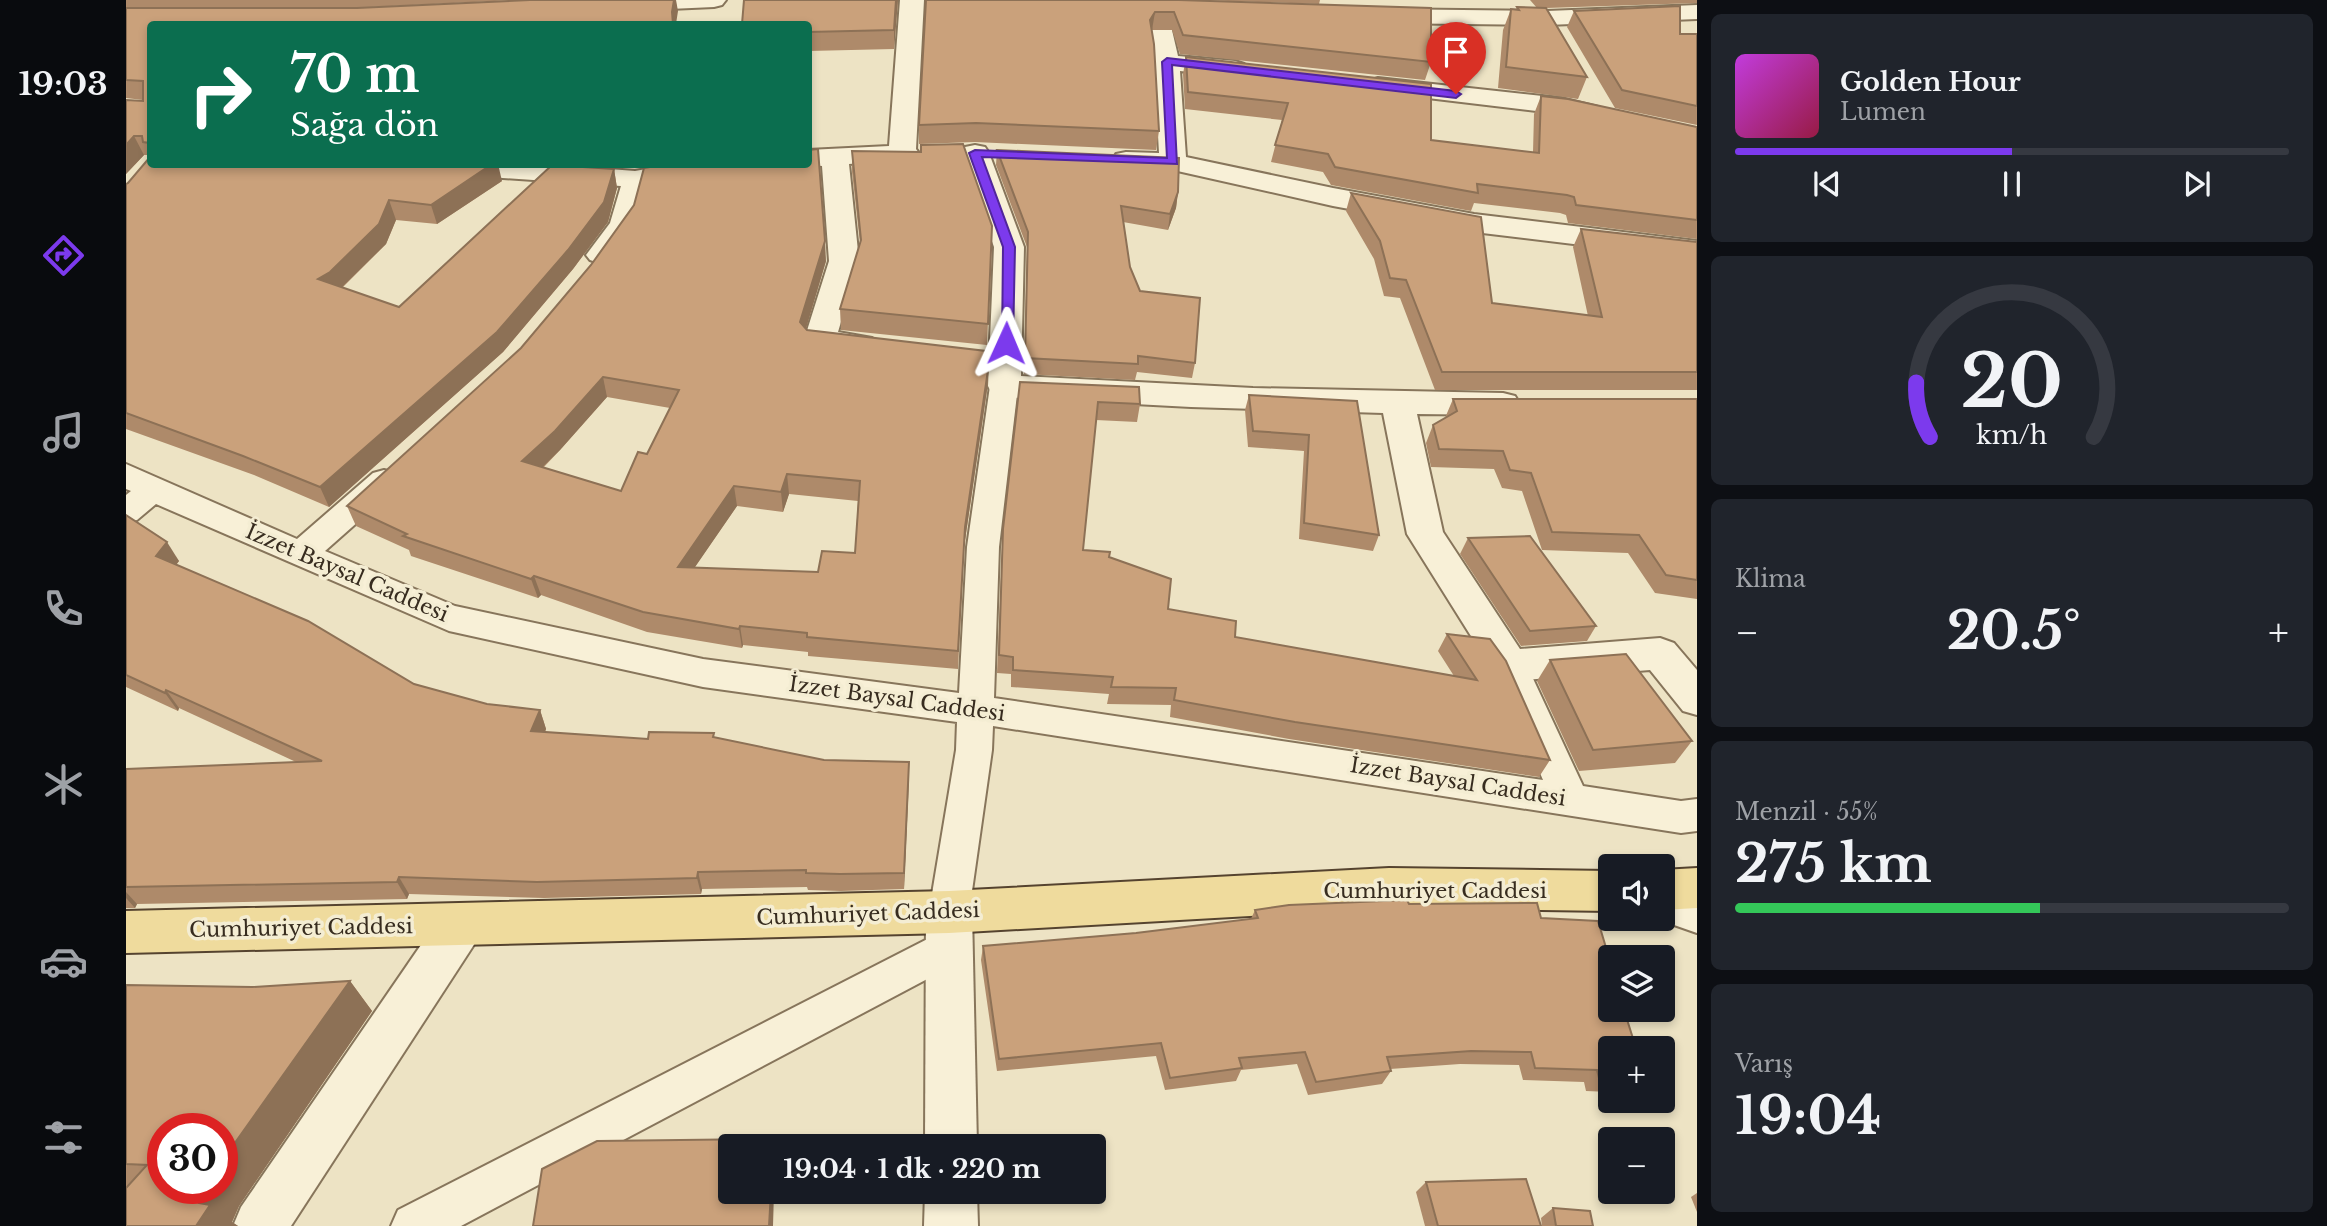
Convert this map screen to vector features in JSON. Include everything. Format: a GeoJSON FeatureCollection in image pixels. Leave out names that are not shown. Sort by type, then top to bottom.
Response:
{"type":"FeatureCollection","features":[{"type":"Feature","properties":{"kind":"main road","name":"Cumhuriyet Caddesi"},"geometry":{"type":"LineString","coordinates":[[126,932],[461,925],[950,929],[1389,888],[1598,891]]}},
{"type":"Feature","properties":{"kind":"main road"},"geometry":{"type":"LineString","coordinates":[[1675,889],[1697,888]]}},
{"type":"Feature","properties":{"kind":"street"},"geometry":{"type":"LineString","coordinates":[[912,0],[951,153],[1009,247],[983,547],[974,750],[950,929],[951,1134]]}},
{"type":"Feature","properties":{"kind":"street"},"geometry":{"type":"LineString","coordinates":[[1494,0],[1511,18]]}},
{"type":"Feature","properties":{"kind":"street"},"geometry":{"type":"LineString","coordinates":[[603,5],[727,4]]}},
{"type":"Feature","properties":{"kind":"street"},"geometry":{"type":"LineString","coordinates":[[1162,5],[1173,162]]}},
{"type":"Feature","properties":{"kind":"street"},"geometry":{"type":"LineString","coordinates":[[1361,16],[1511,18],[1554,29],[1697,12]]}},
{"type":"Feature","properties":{"kind":"street"},"geometry":{"type":"LineString","coordinates":[[1167,62],[1262,72]]}},
{"type":"Feature","properties":{"kind":"street"},"geometry":{"type":"LineString","coordinates":[[1357,83],[1561,106],[1609,118],[1585,83]]}},
{"type":"Feature","properties":{"kind":"street"},"geometry":{"type":"LineString","coordinates":[[887,348],[820,340],[844,261],[822,157],[951,153]]}},
{"type":"Feature","properties":{"kind":"street"},"geometry":{"type":"LineString","coordinates":[[1094,158],[1173,162],[1333,197],[1474,223],[1697,250]]}},
{"type":"Feature","properties":{"kind":"street"},"geometry":{"type":"LineString","coordinates":[[474,168],[635,179],[691,168]]}},
{"type":"Feature","properties":{"kind":"street"},"geometry":{"type":"LineString","coordinates":[[584,277],[622,223],[635,179]]}},
{"type":"Feature","properties":{"kind":"street"},"geometry":{"type":"LineString","coordinates":[[997,368],[1166,397],[1398,404],[1530,404]]}},
{"type":"Feature","properties":{"kind":"street"},"geometry":{"type":"LineString","coordinates":[[1398,404],[1425,534],[1510,665],[1570,799]]}},
{"type":"Feature","properties":{"kind":"street"},"geometry":{"type":"LineString","coordinates":[[302,554],[407,460]]}},
{"type":"Feature","properties":{"kind":"street"},"geometry":{"type":"LineString","coordinates":[[126,512],[139,482]]}},
{"type":"Feature","properties":{"kind":"street","name":"İzzet Baysal Caddesi"},"geometry":{"type":"LineString","coordinates":[[139,482],[449,618],[703,673],[976,710],[1681,817],[1697,815]]}},
{"type":"Feature","properties":{"kind":"street"},"geometry":{"type":"LineString","coordinates":[[1510,665],[1660,654],[1697,699]]}},
{"type":"Feature","properties":{"kind":"street"},"geometry":{"type":"LineString","coordinates":[[1675,904],[1697,912]]}},
{"type":"Feature","properties":{"kind":"street"},"geometry":{"type":"LineString","coordinates":[[260,1226],[461,925]]}},
{"type":"Feature","properties":{"kind":"street"},"geometry":{"type":"LineString","coordinates":[[414,1226],[950,929]]}},
{"type":"Feature","properties":{"kind":"street"},"geometry":{"type":"LineString","coordinates":[[951,1204],[951,1226]]}},
{"type":"Feature","properties":{"kind":"building"},"geometry":{"type":"Polygon","coordinates":[[[530,0],[674,0],[673,21],[147,21],[147,143],[143,142],[142,136],[134,136],[126,145],[126,100],[143,101],[143,81],[126,80],[126,8],[357,8],[530,0]]]}},
{"type":"Feature","properties":{"kind":"building"},"geometry":{"type":"Polygon","coordinates":[[[744,0],[896,0],[894,30],[812,32],[812,21],[742,21],[744,0]]]}},
{"type":"Feature","properties":{"kind":"building"},"geometry":{"type":"Polygon","coordinates":[[[926,0],[1179,0],[1431,8],[1431,62],[1183,35],[1174,12],[1155,12],[1150,20],[1159,131],[976,123],[919,125],[926,0]]]}},
{"type":"Feature","properties":{"kind":"building"},"geometry":{"type":"Polygon","coordinates":[[[1680,6],[1680,34],[1697,34],[1697,106],[1622,90],[1574,11],[1680,6]]]}},
{"type":"Feature","properties":{"kind":"building"},"geometry":{"type":"Polygon","coordinates":[[[1517,7],[1546,8],[1587,77],[1506,67],[1511,9],[1519,10],[1517,7]]]}},
{"type":"Feature","properties":{"kind":"building"},"geometry":{"type":"Polygon","coordinates":[[[1186,57],[1431,84],[1431,140],[1539,153],[1541,96],[1568,99],[1697,127],[1697,220],[1576,205],[1574,197],[1567,195],[1477,184],[1478,193],[1335,167],[1328,154],[1275,145],[1288,103],[1188,92],[1186,57]]]}},
{"type":"Feature","properties":{"kind":"building"},"geometry":{"type":"Polygon","coordinates":[[[963,144],[992,226],[988,324],[840,309],[861,240],[852,151],[921,152],[921,145],[963,144]]]}},
{"type":"Feature","properties":{"kind":"building"},"geometry":{"type":"Polygon","coordinates":[[[818,149],[825,241],[800,322],[807,330],[986,351],[988,370],[965,527],[958,651],[807,637],[807,633],[740,626],[739,629],[643,612],[534,576],[531,579],[403,536],[407,534],[347,506],[521,348],[591,265],[634,205],[644,168],[812,168],[812,150],[818,149]],[[603,377],[555,431],[522,461],[621,491],[638,452],[647,454],[679,390],[603,377]],[[787,474],[781,492],[734,486],[678,567],[818,572],[822,551],[855,553],[860,481],[787,474]]]}},
{"type":"Feature","properties":{"kind":"building"},"geometry":{"type":"Polygon","coordinates":[[[997,150],[1179,158],[1178,192],[1170,214],[1121,206],[1130,267],[1140,291],[1200,298],[1195,363],[1138,356],[1138,364],[1025,358],[1028,232],[997,150]]]}},
{"type":"Feature","properties":{"kind":"building"},"geometry":{"type":"Polygon","coordinates":[[[147,161],[147,168],[486,168],[431,205],[389,200],[379,224],[330,272],[318,279],[399,307],[549,168],[614,169],[604,202],[568,250],[497,332],[320,487],[126,413],[128,183],[147,161]]]}},
{"type":"Feature","properties":{"kind":"building"},"geometry":{"type":"Polygon","coordinates":[[[1351,193],[1481,217],[1492,303],[1602,317],[1581,229],[1697,242],[1697,372],[1442,372],[1406,280],[1390,278],[1380,241],[1351,193]]]}},
{"type":"Feature","properties":{"kind":"building"},"geometry":{"type":"Polygon","coordinates":[[[1020,382],[1139,387],[1140,404],[1098,402],[1083,550],[1110,552],[1109,557],[1171,579],[1168,609],[1236,621],[1235,637],[1477,680],[1447,634],[1490,639],[1506,661],[1550,760],[1295,722],[1174,700],[1176,688],[1111,687],[1113,677],[1013,670],[1013,657],[999,655],[1003,529],[1020,382]]]}},
{"type":"Feature","properties":{"kind":"building"},"geometry":{"type":"Polygon","coordinates":[[[1249,395],[1357,401],[1379,535],[1304,523],[1309,435],[1253,431],[1249,395]]]}},
{"type":"Feature","properties":{"kind":"building"},"geometry":{"type":"Polygon","coordinates":[[[1453,399],[1697,399],[1697,580],[1666,575],[1639,535],[1552,532],[1531,473],[1510,470],[1503,451],[1439,449],[1433,425],[1457,411],[1453,399]]]}},
{"type":"Feature","properties":{"kind":"building"},"geometry":{"type":"Polygon","coordinates":[[[126,515],[167,542],[156,556],[308,621],[414,684],[487,704],[540,710],[531,731],[648,739],[649,732],[714,733],[713,737],[824,760],[909,762],[904,873],[806,873],[806,870],[698,872],[697,878],[537,882],[399,877],[397,882],[126,887],[126,769],[322,761],[166,690],[165,693],[126,675],[126,515]]]}},
{"type":"Feature","properties":{"kind":"building"},"geometry":{"type":"Polygon","coordinates":[[[1530,536],[1596,626],[1530,631],[1468,538],[1530,536]]]}},
{"type":"Feature","properties":{"kind":"building"},"geometry":{"type":"Polygon","coordinates":[[[1626,654],[1692,741],[1593,750],[1550,660],[1626,654]]]}},
{"type":"Feature","properties":{"kind":"building"},"geometry":{"type":"Polygon","coordinates":[[[1407,900],[1409,904],[1537,903],[1541,918],[1598,921],[1598,931],[1601,931],[1605,945],[1598,945],[1598,1022],[1628,1022],[1632,1036],[1598,1036],[1598,1074],[1597,1070],[1535,1068],[1531,1052],[1471,1051],[1387,1057],[1391,1071],[1316,1082],[1305,1052],[1239,1058],[1242,1068],[1170,1078],[1161,1043],[999,1059],[983,946],[1136,933],[1258,918],[1255,910],[1289,905],[1407,900]]]}},
{"type":"Feature","properties":{"kind":"building"},"geometry":{"type":"Polygon","coordinates":[[[350,981],[238,1138],[238,1113],[147,1113],[147,1165],[126,1164],[126,985],[252,987],[350,981]]]}},
{"type":"Feature","properties":{"kind":"building"},"geometry":{"type":"Polygon","coordinates":[[[718,1140],[718,1204],[770,1204],[769,1226],[533,1226],[542,1169],[597,1141],[718,1140]]]}},
{"type":"Feature","properties":{"kind":"building"},"geometry":{"type":"Polygon","coordinates":[[[147,1165],[147,1204],[210,1205],[196,1226],[126,1226],[126,1188],[147,1165]]]}},
{"type":"Feature","properties":{"kind":"building"},"geometry":{"type":"Polygon","coordinates":[[[1526,1179],[1541,1226],[1438,1226],[1426,1182],[1526,1179]]]}},
{"type":"Feature","properties":{"kind":"building"},"geometry":{"type":"Polygon","coordinates":[[[1553,1208],[1590,1211],[1593,1226],[1556,1226],[1553,1208]]]}},
{"type":"Feature","properties":{"kind":"route"},"geometry":{"type":"LineString","coordinates":[[1006,343],[1009,247],[975,153],[1173,162],[1167,62],[1456,94]]}}]}
